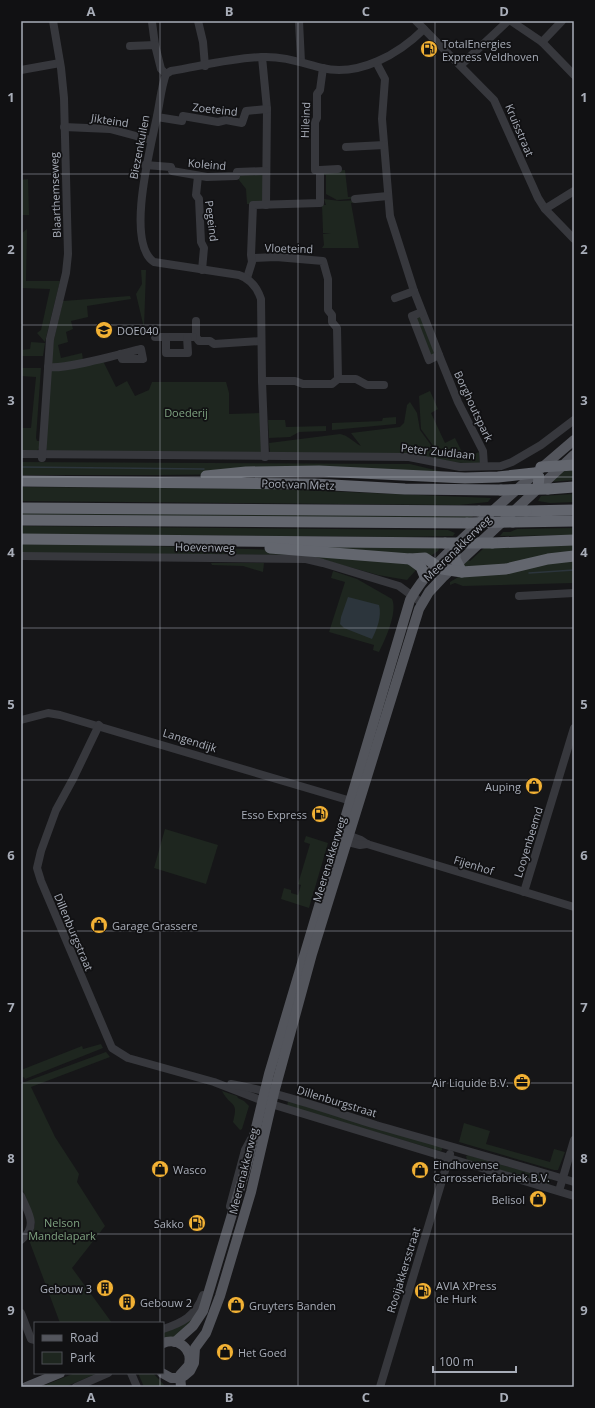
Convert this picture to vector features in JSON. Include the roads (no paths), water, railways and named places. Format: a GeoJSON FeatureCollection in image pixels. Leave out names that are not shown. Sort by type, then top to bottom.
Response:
{"type":"FeatureCollection","features":[{"type":"Feature","properties":{"kind":"highway"},"geometry":{"type":"LineString","coordinates":[[168,481],[193,476],[276,471],[329,471],[465,478],[498,477],[574,465]]}},
{"type":"Feature","properties":{"kind":"highway"},"geometry":{"type":"LineString","coordinates":[[537,470],[543,488]]}},
{"type":"Feature","properties":{"kind":"highway","name":"Poot van Metz"},"geometry":{"type":"LineString","coordinates":[[21,481],[168,481],[314,484],[405,489],[501,490],[574,487]]}},
{"type":"Feature","properties":{"kind":"highway"},"geometry":{"type":"LineString","coordinates":[[21,508],[479,511],[574,510]]}},
{"type":"Feature","properties":{"kind":"highway"},"geometry":{"type":"LineString","coordinates":[[21,520],[467,523],[574,521]]}},
{"type":"Feature","properties":{"kind":"highway"},"geometry":{"type":"LineString","coordinates":[[21,539],[450,545],[574,540]]}},
{"type":"Feature","properties":{"kind":"highway"},"geometry":{"type":"LineString","coordinates":[[240,542],[256,547],[410,559],[425,558],[436,565],[456,569],[506,569],[548,559],[574,556]]}},
{"type":"Feature","properties":{"kind":"highway"},"geometry":{"type":"LineString","coordinates":[[450,545],[455,559],[456,569]]}},
{"type":"Feature","properties":{"kind":"highway"},"geometry":{"type":"LineString","coordinates":[[410,559],[422,567],[425,577]]}},
{"type":"Feature","properties":{"kind":"main road","name":"Meerenakkerweg"},"geometry":{"type":"LineString","coordinates":[[174,1381],[189,1365],[191,1353],[208,1328],[220,1296],[251,1192],[268,1097],[351,801],[382,698],[391,658],[411,597],[450,545],[574,440]]}},
{"type":"Feature","properties":{"kind":"main road","name":"Meerenakkerweg"},"geometry":{"type":"LineString","coordinates":[[178,1342],[193,1326],[203,1311],[248,1161],[255,1132],[268,1097],[349,839],[414,620],[422,603],[432,588],[456,569],[543,488],[561,466],[574,455]]}},
{"type":"Feature","properties":{"kind":"main road"},"geometry":{"type":"LineString","coordinates":[[164,1348],[178,1342]]}},
{"type":"Feature","properties":{"kind":"main road"},"geometry":{"type":"LineString","coordinates":[[164,1343],[178,1342],[191,1353]]}},
{"type":"Feature","properties":{"kind":"main road"},"geometry":{"type":"LineString","coordinates":[[29,1386],[58,1374]]}},
{"type":"Feature","properties":{"kind":"main road"},"geometry":{"type":"LineString","coordinates":[[158,1374],[174,1381]]}},
{"type":"Feature","properties":{"kind":"street","name":"Blaarthemseweg"},"geometry":{"type":"LineString","coordinates":[[42,456],[50,339],[66,273],[68,254],[64,98],[60,63],[52,21]]}},
{"type":"Feature","properties":{"kind":"street"},"geometry":{"type":"LineString","coordinates":[[198,21],[203,42],[205,66]]}},
{"type":"Feature","properties":{"kind":"street"},"geometry":{"type":"LineString","coordinates":[[299,21],[301,62]]}},
{"type":"Feature","properties":{"kind":"street","name":"Kruisstraat"},"geometry":{"type":"LineString","coordinates":[[416,21],[491,96],[499,108],[530,183],[545,209],[574,239]]}},
{"type":"Feature","properties":{"kind":"street"},"geometry":{"type":"LineString","coordinates":[[461,65],[508,21]]}},
{"type":"Feature","properties":{"kind":"street"},"geometry":{"type":"LineString","coordinates":[[511,21],[542,42],[573,72]]}},
{"type":"Feature","properties":{"kind":"street"},"geometry":{"type":"LineString","coordinates":[[542,42],[562,21]]}},
{"type":"Feature","properties":{"kind":"street"},"geometry":{"type":"LineString","coordinates":[[152,22],[155,45],[161,69],[166,74],[171,71],[262,57],[301,62],[323,68],[351,69],[376,62],[415,38],[424,29]]}},
{"type":"Feature","properties":{"kind":"street"},"geometry":{"type":"LineString","coordinates":[[130,46],[155,45]]}},
{"type":"Feature","properties":{"kind":"street"},"geometry":{"type":"LineString","coordinates":[[262,57],[267,109],[268,152],[265,156],[266,205]]}},
{"type":"Feature","properties":{"kind":"street","name":"Borghoutspark"},"geometry":{"type":"LineString","coordinates":[[376,62],[385,79],[382,119],[388,196],[393,229],[414,291],[439,356],[458,402],[483,451],[484,466]]}},
{"type":"Feature","properties":{"kind":"street"},"geometry":{"type":"LineString","coordinates":[[21,70],[60,63]]}},
{"type":"Feature","properties":{"kind":"street","name":"Hileind"},"geometry":{"type":"LineString","coordinates":[[247,278],[253,258],[251,255],[249,206],[320,203],[320,170],[315,170],[315,122],[317,118],[316,94],[320,90],[323,68]]}},
{"type":"Feature","properties":{"kind":"street","name":"Biezenkuilen"},"geometry":{"type":"LineString","coordinates":[[166,74],[145,165],[141,211],[145,252],[148,259],[154,262],[247,278]]}},
{"type":"Feature","properties":{"kind":"street","name":"Zoeteind"},"geometry":{"type":"LineString","coordinates":[[157,117],[182,121],[183,116],[218,122],[226,120],[242,123],[246,111],[267,109]]}},
{"type":"Feature","properties":{"kind":"street","name":"Jikteind"},"geometry":{"type":"LineString","coordinates":[[64,127],[110,129],[151,140]]}},
{"type":"Feature","properties":{"kind":"street"},"geometry":{"type":"LineString","coordinates":[[346,147],[384,145]]}},
{"type":"Feature","properties":{"kind":"street","name":"Koleind"},"geometry":{"type":"LineString","coordinates":[[145,165],[171,167],[172,171],[198,176],[236,176],[237,172],[265,171]]}},
{"type":"Feature","properties":{"kind":"street"},"geometry":{"type":"LineString","coordinates":[[320,170],[338,169]]}},
{"type":"Feature","properties":{"kind":"street","name":"Pegeind"},"geometry":{"type":"LineString","coordinates":[[198,176],[196,194],[199,199],[201,242],[204,248],[202,270]]}},
{"type":"Feature","properties":{"kind":"street"},"geometry":{"type":"LineString","coordinates":[[545,209],[574,191]]}},
{"type":"Feature","properties":{"kind":"street"},"geometry":{"type":"LineString","coordinates":[[355,199],[388,196]]}},
{"type":"Feature","properties":{"kind":"street","name":"Vloeteind"},"geometry":{"type":"LineString","coordinates":[[253,258],[276,257],[322,261],[328,279],[328,310],[332,315],[332,322],[337,328],[338,379]]}},
{"type":"Feature","properties":{"kind":"street"},"geometry":{"type":"LineString","coordinates":[[247,278],[258,290],[261,299],[265,455]]}},
{"type":"Feature","properties":{"kind":"street"},"geometry":{"type":"LineString","coordinates":[[395,298],[414,291]]}},
{"type":"Feature","properties":{"kind":"street"},"geometry":{"type":"LineString","coordinates":[[166,337],[166,353],[188,353],[196,321]]}},
{"type":"Feature","properties":{"kind":"street"},"geometry":{"type":"LineString","coordinates":[[155,337],[192,337],[198,341],[210,341],[214,344],[261,341]]}},
{"type":"Feature","properties":{"kind":"street"},"geometry":{"type":"LineString","coordinates":[[48,366],[56,368],[120,354]]}},
{"type":"Feature","properties":{"kind":"street"},"geometry":{"type":"LineString","coordinates":[[262,381],[295,381],[303,384],[332,384],[338,379],[356,378],[367,385],[384,385]]}},
{"type":"Feature","properties":{"kind":"street","name":"Peter Zuidlaan"},"geometry":{"type":"LineString","coordinates":[[21,455],[247,456],[279,453],[286,456],[410,458],[449,466],[501,466],[512,462],[541,444],[574,420]]}},
{"type":"Feature","properties":{"kind":"street","name":"Hoevenweg"},"geometry":{"type":"LineString","coordinates":[[21,556],[306,559],[399,586],[411,597],[422,603]]}},
{"type":"Feature","properties":{"kind":"street"},"geometry":{"type":"LineString","coordinates":[[519,596],[574,594]]}},
{"type":"Feature","properties":{"kind":"street","name":"Langendijk"},"geometry":{"type":"LineString","coordinates":[[21,720],[48,712],[99,724],[351,801]]}},
{"type":"Feature","properties":{"kind":"street","name":"Dillenburgstraat"},"geometry":{"type":"LineString","coordinates":[[99,724],[73,779],[56,810],[41,851],[37,868],[112,1048],[128,1058],[574,1182]]}},
{"type":"Feature","properties":{"kind":"street","name":"Looyenbeemd"},"geometry":{"type":"LineString","coordinates":[[524,892],[574,728]]}},
{"type":"Feature","properties":{"kind":"street","name":"Fijenhof"},"geometry":{"type":"LineString","coordinates":[[349,839],[360,845],[367,844],[574,907]]}},
{"type":"Feature","properties":{"kind":"street","name":"Dillenburgstraat"},"geometry":{"type":"LineString","coordinates":[[268,1097],[448,1159],[574,1196]]}},
{"type":"Feature","properties":{"kind":"street","name":"Meerenakkerweg"},"geometry":{"type":"LineString","coordinates":[[164,1329],[183,1322],[195,1312],[200,1304],[245,1150],[255,1132]]}},
{"type":"Feature","properties":{"kind":"street"},"geometry":{"type":"LineString","coordinates":[[559,1191],[574,1140]]}},
{"type":"Feature","properties":{"kind":"street"},"geometry":{"type":"LineString","coordinates":[[448,1159],[452,1148]]}},
{"type":"Feature","properties":{"kind":"street","name":"Rooijakkersstraat"},"geometry":{"type":"LineString","coordinates":[[380,1387],[448,1159]]}},
{"type":"Feature","properties":{"kind":"street"},"geometry":{"type":"LineString","coordinates":[[21,1196],[32,1226],[30,1231],[21,1240]]}},
{"type":"Feature","properties":{"kind":"street"},"geometry":{"type":"LineString","coordinates":[[21,1316],[31,1339],[34,1340]]}},
{"type":"Feature","properties":{"kind":"street"},"geometry":{"type":"LineString","coordinates":[[76,1387],[106,1374]]}},
{"type":"Feature","properties":{"kind":"street"},"geometry":{"type":"LineString","coordinates":[[131,1374],[137,1387]]}},
{"type":"Feature","properties":{"kind":"waterway"},"geometry":{"type":"LineString","coordinates":[[21,467],[204,469]]}},
{"type":"Feature","properties":{"kind":"waterway"},"geometry":{"type":"LineString","coordinates":[[529,573],[574,570]]}},
{"type":"Feature","properties":{"kind":"place","name":"TotalEnergies Express Veldhoven"},"geometry":{"type":"Point","coordinates":[429,49]}},
{"type":"Feature","properties":{"kind":"place","name":"DOE040"},"geometry":{"type":"Point","coordinates":[104,330]}},
{"type":"Feature","properties":{"kind":"place","name":"Auping"},"geometry":{"type":"Point","coordinates":[534,786]}},
{"type":"Feature","properties":{"kind":"place","name":"Esso Express"},"geometry":{"type":"Point","coordinates":[320,814]}},
{"type":"Feature","properties":{"kind":"place","name":"Garage Grassere"},"geometry":{"type":"Point","coordinates":[99,925]}},
{"type":"Feature","properties":{"kind":"place","name":"Air Liquide B.V."},"geometry":{"type":"Point","coordinates":[522,1082]}},
{"type":"Feature","properties":{"kind":"place","name":"Wasco"},"geometry":{"type":"Point","coordinates":[160,1169]}},
{"type":"Feature","properties":{"kind":"place","name":"Eindhovense Carrosseriefabriek B.V."},"geometry":{"type":"Point","coordinates":[420,1170]}},
{"type":"Feature","properties":{"kind":"place","name":"Belisol"},"geometry":{"type":"Point","coordinates":[538,1199]}},
{"type":"Feature","properties":{"kind":"place","name":"Sakko"},"geometry":{"type":"Point","coordinates":[197,1223]}},
{"type":"Feature","properties":{"kind":"place","name":"Gebouw 3"},"geometry":{"type":"Point","coordinates":[105,1288]}},
{"type":"Feature","properties":{"kind":"place","name":"AVIA XPress de Hurk"},"geometry":{"type":"Point","coordinates":[423,1291]}},
{"type":"Feature","properties":{"kind":"place","name":"Gebouw 2"},"geometry":{"type":"Point","coordinates":[127,1302]}},
{"type":"Feature","properties":{"kind":"place","name":"Gruyters Banden"},"geometry":{"type":"Point","coordinates":[236,1305]}},
{"type":"Feature","properties":{"kind":"place","name":"Het Goed"},"geometry":{"type":"Point","coordinates":[225,1352]}},
{"type":"Feature","properties":{"kind":"park label","name":"Doederij"},"geometry":{"type":"Point","coordinates":[186,412]}},
{"type":"Feature","properties":{"kind":"park label","name":"Nelson Mandelapark"},"geometry":{"type":"Point","coordinates":[62,1228]}}]}
